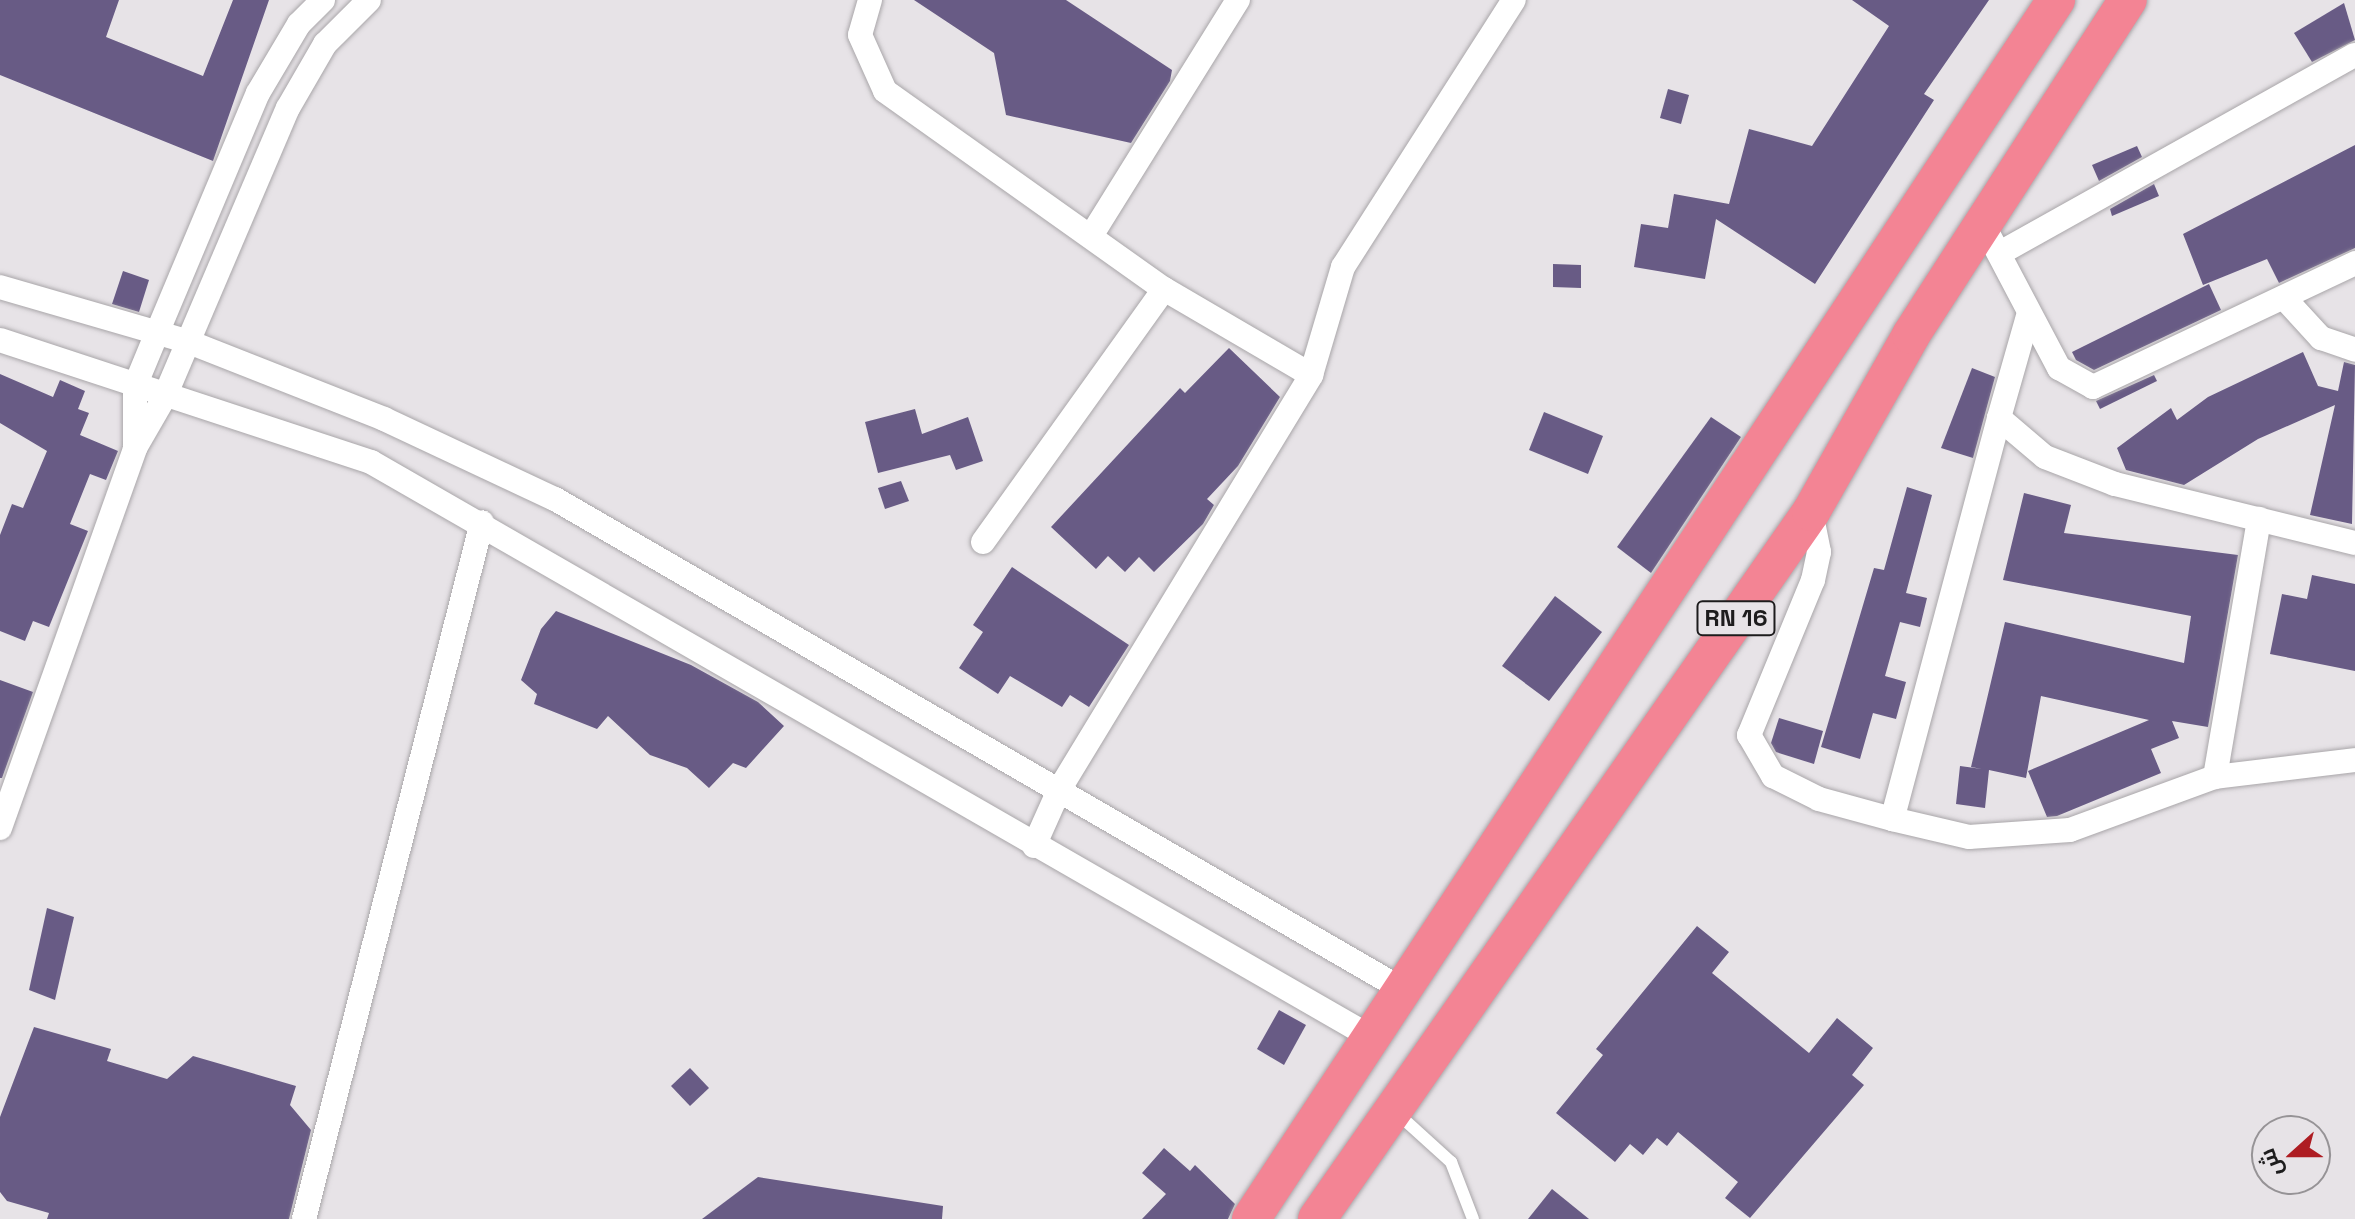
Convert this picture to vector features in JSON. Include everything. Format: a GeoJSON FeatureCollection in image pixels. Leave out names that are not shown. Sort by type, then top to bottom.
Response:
{"type":"FeatureCollection","features":[{"type":"Feature","properties":{"kind":"highway","name":"RN 16"},"geometry":{"type":"LineString","coordinates":[[1251,1219],[1400,988],[2056,0]]}},
{"type":"Feature","properties":{"kind":"highway","name":"RN 16"},"geometry":{"type":"LineString","coordinates":[[1317,1219],[1811,512],[1992,239],[2128,0]]}},
{"type":"Feature","properties":{"kind":"street"},"geometry":{"type":"LineString","coordinates":[[135,448],[135,386],[157,333],[258,93],[299,24],[323,0]]}},
{"type":"Feature","properties":{"kind":"street"},"geometry":{"type":"LineString","coordinates":[[0,828],[135,448],[165,396],[288,108],[325,44],[369,0]]}},
{"type":"Feature","properties":{"kind":"street"},"geometry":{"type":"LineString","coordinates":[[870,0],[860,35],[885,91],[1164,289],[1311,375]]}},
{"type":"Feature","properties":{"kind":"street"},"geometry":{"type":"LineString","coordinates":[[1091,236],[1238,0]]}},
{"type":"Feature","properties":{"kind":"street"},"geometry":{"type":"LineString","coordinates":[[1034,846],[1059,790],[1311,375],[1343,267],[1514,0]]}},
{"type":"Feature","properties":{"kind":"street"},"geometry":{"type":"LineString","coordinates":[[2355,55],[1992,239],[2028,316],[2059,368],[2093,387],[2286,300],[2355,263]]}},
{"type":"Feature","properties":{"kind":"street"},"geometry":{"type":"LineString","coordinates":[[0,287],[189,342],[384,419],[555,499],[1400,988]]}},
{"type":"Feature","properties":{"kind":"street"},"geometry":{"type":"LineString","coordinates":[[983,542],[1164,289]]}},
{"type":"Feature","properties":{"kind":"street"},"geometry":{"type":"LineString","coordinates":[[2286,300],[2321,338],[2355,350]]}},
{"type":"Feature","properties":{"kind":"street"},"geometry":{"type":"LineString","coordinates":[[1892,819],[2028,316]]}},
{"type":"Feature","properties":{"kind":"street"},"geometry":{"type":"LineString","coordinates":[[0,340],[165,396],[221,408],[371,462],[482,522],[1034,846],[1371,1037]]}},
{"type":"Feature","properties":{"kind":"street"},"geometry":{"type":"LineString","coordinates":[[1999,418],[2045,457],[2115,484],[2355,543]]}},
{"type":"Feature","properties":{"kind":"street"},"geometry":{"type":"LineString","coordinates":[[1811,512],[1819,552],[1813,580],[1749,735],[1773,776],[1819,799],[1969,837],[2070,830],[2215,777],[2355,760]]}},
{"type":"Feature","properties":{"kind":"street"},"geometry":{"type":"LineString","coordinates":[[2215,777],[2259,519]]}},
{"type":"Feature","properties":{"kind":"street"},"geometry":{"type":"LineString","coordinates":[[304,1219],[482,522]]}},
{"type":"Feature","properties":{"kind":"lane"},"geometry":{"type":"LineString","coordinates":[[1392,1108],[1451,1162],[1473,1219]]}},
{"type":"Feature","properties":{"kind":"building"},"geometry":{"type":"Polygon","coordinates":[[[0,0],[119,0],[106,37],[203,76],[233,0],[269,0],[213,161],[0,75],[0,0]]]}},
{"type":"Feature","properties":{"kind":"building"},"geometry":{"type":"Polygon","coordinates":[[[914,0],[1066,0],[1172,70],[1170,81],[1131,143],[1006,115],[994,53],[914,0]]]}},
{"type":"Feature","properties":{"kind":"building"},"geometry":{"type":"Polygon","coordinates":[[[1852,0],[1989,0],[1924,94],[1934,100],[1815,284],[1716,219],[1705,279],[1634,267],[1641,224],[1668,228],[1674,194],[1729,204],[1749,129],[1812,146],[1889,26],[1852,0]]]}},
{"type":"Feature","properties":{"kind":"building"},"geometry":{"type":"Polygon","coordinates":[[[2344,3],[2355,40],[2312,62],[2294,33],[2344,3]]]}},
{"type":"Feature","properties":{"kind":"building"},"geometry":{"type":"Polygon","coordinates":[[[1668,89],[1689,95],[1681,124],[1660,118],[1668,89]]]}},
{"type":"Feature","properties":{"kind":"building"},"geometry":{"type":"Polygon","coordinates":[[[2355,145],[2355,248],[2279,283],[2267,259],[2203,285],[2183,234],[2355,145]]]}},
{"type":"Feature","properties":{"kind":"building"},"geometry":{"type":"Polygon","coordinates":[[[2137,146],[2142,157],[2099,181],[2092,165],[2137,146]]]}},
{"type":"Feature","properties":{"kind":"building"},"geometry":{"type":"Polygon","coordinates":[[[2154,184],[2159,196],[2112,216],[2110,209],[2154,184]]]}},
{"type":"Feature","properties":{"kind":"building"},"geometry":{"type":"Polygon","coordinates":[[[1553,264],[1581,265],[1581,288],[1553,287],[1553,264]]]}},
{"type":"Feature","properties":{"kind":"building"},"geometry":{"type":"Polygon","coordinates":[[[123,271],[149,280],[139,312],[112,304],[123,271]]]}},
{"type":"Feature","properties":{"kind":"building"},"geometry":{"type":"Polygon","coordinates":[[[2209,284],[2221,310],[2094,370],[2076,360],[2072,352],[2209,284]]]}},
{"type":"Feature","properties":{"kind":"building"},"geometry":{"type":"Polygon","coordinates":[[[1229,348],[1280,397],[1238,466],[1207,499],[1214,505],[1203,524],[1154,572],[1139,557],[1125,572],[1108,556],[1096,569],[1051,527],[1180,388],[1185,393],[1229,348]]]}},
{"type":"Feature","properties":{"kind":"building"},"geometry":{"type":"Polygon","coordinates":[[[2303,352],[2318,386],[2338,391],[2344,362],[2355,365],[2352,524],[2310,515],[2335,405],[2258,439],[2184,485],[2126,470],[2117,448],[2171,408],[2177,420],[2208,397],[2303,352]]]}},
{"type":"Feature","properties":{"kind":"building"},"geometry":{"type":"Polygon","coordinates":[[[1972,368],[1995,377],[1973,458],[1941,448],[1972,368]]]}},
{"type":"Feature","properties":{"kind":"building"},"geometry":{"type":"Polygon","coordinates":[[[0,374],[53,397],[60,380],[85,391],[78,409],[89,413],[80,435],[118,451],[106,480],[90,474],[70,524],[88,531],[49,627],[33,621],[25,641],[0,631],[0,535],[12,504],[23,508],[47,451],[0,423],[0,374]]]}},
{"type":"Feature","properties":{"kind":"building"},"geometry":{"type":"Polygon","coordinates":[[[2154,375],[2157,381],[2100,409],[2096,401],[2154,375]]]}},
{"type":"Feature","properties":{"kind":"building"},"geometry":{"type":"Polygon","coordinates":[[[915,409],[922,434],[968,417],[983,461],[956,470],[950,455],[878,473],[865,422],[915,409]]]}},
{"type":"Feature","properties":{"kind":"building"},"geometry":{"type":"Polygon","coordinates":[[[1544,412],[1603,436],[1588,474],[1529,450],[1544,412]]]}},
{"type":"Feature","properties":{"kind":"building"},"geometry":{"type":"Polygon","coordinates":[[[1711,417],[1741,437],[1651,573],[1617,547],[1711,417]]]}},
{"type":"Feature","properties":{"kind":"building"},"geometry":{"type":"Polygon","coordinates":[[[901,481],[909,501],[885,509],[878,488],[901,481]]]}},
{"type":"Feature","properties":{"kind":"building"},"geometry":{"type":"Polygon","coordinates":[[[1907,487],[1932,495],[1906,593],[1927,598],[1920,627],[1900,622],[1885,676],[1906,682],[1896,719],[1873,713],[1860,759],[1821,747],[1874,568],[1884,570],[1907,487]]]}},
{"type":"Feature","properties":{"kind":"building"},"geometry":{"type":"Polygon","coordinates":[[[2024,493],[2071,505],[2064,533],[2238,555],[2208,727],[2172,721],[2179,738],[2151,749],[2161,773],[2057,816],[2047,817],[2028,771],[2149,720],[2041,696],[2026,778],[1989,770],[1985,808],[1956,804],[1960,766],[1982,769],[1971,767],[2005,622],[2184,663],[2191,616],[2003,580],[2024,493]]]}},
{"type":"Feature","properties":{"kind":"building"},"geometry":{"type":"Polygon","coordinates":[[[1012,567],[1129,645],[1089,707],[1070,695],[1062,707],[1010,676],[998,694],[959,668],[983,632],[973,625],[1012,567]]]}},
{"type":"Feature","properties":{"kind":"building"},"geometry":{"type":"Polygon","coordinates":[[[2312,575],[2355,584],[2355,671],[2270,654],[2282,594],[2307,599],[2312,575]]]}},
{"type":"Feature","properties":{"kind":"building"},"geometry":{"type":"Polygon","coordinates":[[[1555,596],[1602,632],[1549,701],[1502,666],[1555,596]]]}},
{"type":"Feature","properties":{"kind":"building"},"geometry":{"type":"Polygon","coordinates":[[[556,611],[691,665],[758,702],[784,726],[746,768],[733,763],[709,788],[687,768],[650,755],[608,716],[597,729],[534,704],[537,694],[521,680],[541,629],[556,611]]]}},
{"type":"Feature","properties":{"kind":"building"},"geometry":{"type":"Polygon","coordinates":[[[0,680],[33,692],[2,778],[0,778],[0,680]]]}},
{"type":"Feature","properties":{"kind":"building"},"geometry":{"type":"Polygon","coordinates":[[[1779,718],[1823,731],[1814,764],[1776,752],[1771,743],[1779,718]]]}},
{"type":"Feature","properties":{"kind":"building"},"geometry":{"type":"Polygon","coordinates":[[[47,908],[74,917],[55,1000],[29,990],[47,908]]]}},
{"type":"Feature","properties":{"kind":"building"},"geometry":{"type":"Polygon","coordinates":[[[1697,926],[1729,952],[1712,973],[1809,1053],[1837,1018],[1873,1048],[1852,1075],[1864,1085],[1750,1218],[1725,1198],[1738,1182],[1678,1132],[1667,1146],[1657,1138],[1643,1155],[1630,1144],[1615,1162],[1556,1113],[1603,1055],[1596,1049],[1697,926]]]}},
{"type":"Feature","properties":{"kind":"building"},"geometry":{"type":"Polygon","coordinates":[[[1279,1010],[1306,1025],[1284,1065],[1257,1049],[1279,1010]]]}},
{"type":"Feature","properties":{"kind":"building"},"geometry":{"type":"Polygon","coordinates":[[[34,1027],[111,1049],[107,1061],[167,1079],[193,1056],[296,1086],[290,1105],[311,1130],[289,1219],[47,1219],[49,1213],[7,1201],[0,1192],[0,1117],[34,1027]]]}},
{"type":"Feature","properties":{"kind":"building"},"geometry":{"type":"Polygon","coordinates":[[[690,1068],[709,1088],[690,1106],[671,1086],[690,1068]]]}},
{"type":"Feature","properties":{"kind":"building"},"geometry":{"type":"Polygon","coordinates":[[[1164,1148],[1190,1171],[1195,1165],[1235,1204],[1228,1219],[1142,1219],[1166,1194],[1142,1173],[1164,1148]]]}},
{"type":"Feature","properties":{"kind":"building"},"geometry":{"type":"Polygon","coordinates":[[[758,1177],[943,1206],[942,1219],[702,1219],[758,1177]]]}},
{"type":"Feature","properties":{"kind":"building"},"geometry":{"type":"Polygon","coordinates":[[[1552,1189],[1589,1219],[1528,1219],[1552,1189]]]}}]}
